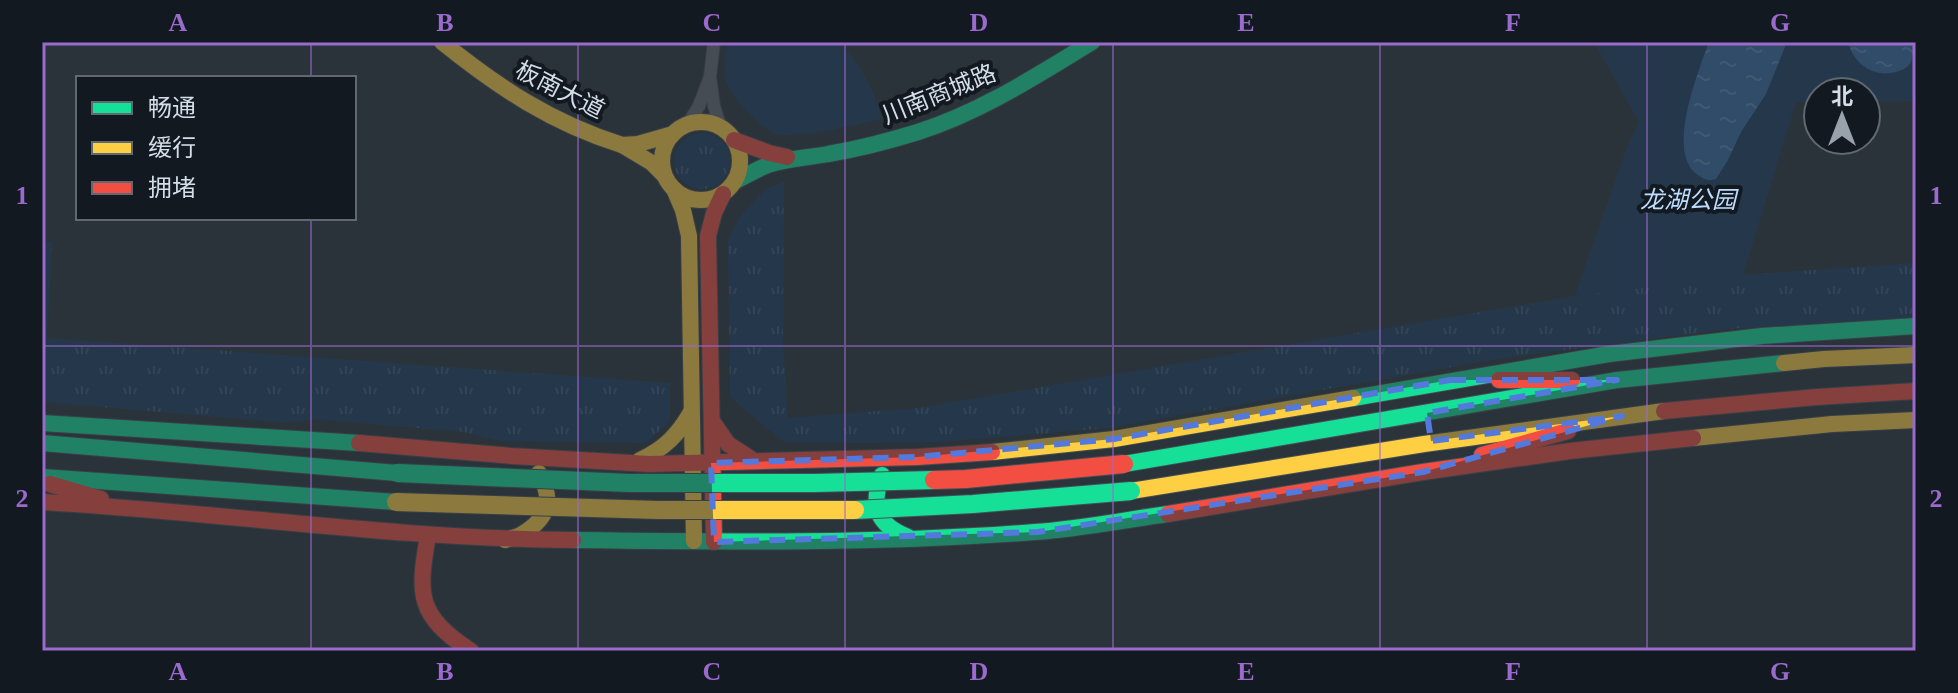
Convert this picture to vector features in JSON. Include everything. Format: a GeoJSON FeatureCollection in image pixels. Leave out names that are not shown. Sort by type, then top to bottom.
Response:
{"type":"FeatureCollection","features":[{"type":"Feature","properties":{"kind":"main road","name":"板南大道"},"geometry":{"type":"LineString","coordinates":[[442,42],[473,68],[528,105],[574,128],[622,145],[652,163],[669,182]]}},
{"type":"Feature","properties":{"kind":"main road","name":"川南商城路"},"geometry":{"type":"LineString","coordinates":[[793,158],[867,146],[963,115],[1008,93],[1092,42]]}},
{"type":"Feature","properties":{"kind":"main road"},"geometry":{"type":"LineString","coordinates":[[622,145],[638,144],[705,122],[769,153],[793,158]]}},
{"type":"Feature","properties":{"kind":"main road"},"geometry":{"type":"LineString","coordinates":[[680,129],[667,141],[662,158],[669,182],[683,210],[689,236],[692,410],[714,542]]}},
{"type":"Feature","properties":{"kind":"main road"},"geometry":{"type":"LineString","coordinates":[[694,541],[702,463],[711,419],[708,236],[714,213],[740,164],[740,156],[728,134]]}},
{"type":"Feature","properties":{"kind":"main road"},"geometry":{"type":"LineString","coordinates":[[669,182],[689,198],[715,198],[767,165],[793,158]]}},
{"type":"Feature","properties":{"kind":"main road"},"geometry":{"type":"LineString","coordinates":[[920,538],[894,532],[877,512],[874,499],[882,474],[904,458],[1114,439],[1609,354],[1762,336],[1916,326]]}},
{"type":"Feature","properties":{"kind":"main road"},"geometry":{"type":"LineString","coordinates":[[42,443],[397,473],[629,483],[966,479],[1124,464],[1617,380],[1824,359],[1916,355]]}},
{"type":"Feature","properties":{"kind":"main road"},"geometry":{"type":"LineString","coordinates":[[1450,380],[1617,380]]}},
{"type":"Feature","properties":{"kind":"main road"},"geometry":{"type":"LineString","coordinates":[[42,479],[396,502],[629,510],[816,511],[970,504],[1131,491],[1478,435],[1622,416],[1830,394],[1916,391]]}},
{"type":"Feature","properties":{"kind":"main road"},"geometry":{"type":"LineString","coordinates":[[634,463],[669,444],[692,410]]}},
{"type":"Feature","properties":{"kind":"main road"},"geometry":{"type":"LineString","coordinates":[[1423,472],[1622,416]]}},
{"type":"Feature","properties":{"kind":"main road"},"geometry":{"type":"LineString","coordinates":[[711,419],[724,442],[736,452],[757,461]]}},
{"type":"Feature","properties":{"kind":"main road"},"geometry":{"type":"LineString","coordinates":[[42,502],[129,507],[428,536],[714,542],[920,538],[1038,532],[1570,451],[1801,427],[1916,420]]}},
{"type":"Feature","properties":{"kind":"main road"},"geometry":{"type":"LineString","coordinates":[[42,426],[318,440],[634,463],[917,457]]}},
{"type":"Feature","properties":{"kind":"main road"},"geometry":{"type":"LineString","coordinates":[[512,456],[537,470],[545,481],[548,494],[547,508],[541,520],[532,530],[512,538]]}},
{"type":"Feature","properties":{"kind":"main road"},"geometry":{"type":"LineString","coordinates":[[42,479],[129,507]]}},
{"type":"Feature","properties":{"kind":"main road"},"geometry":{"type":"LineString","coordinates":[[428,536],[422,570],[422,597],[434,622],[471,651]]}},
{"type":"Feature","properties":{"kind":"street"},"geometry":{"type":"LineString","coordinates":[[680,129],[699,106],[710,77],[714,42]]}},
{"type":"Feature","properties":{"kind":"street"},"geometry":{"type":"LineString","coordinates":[[710,77],[714,106],[728,134]]}},
{"type":"Feature","properties":{"kind":"highlighted area"},"geometry":{"type":"Polygon","coordinates":[[[1450,380],[1617,380],[1427,413],[1431,441],[1622,416],[1423,472],[1038,532],[714,542],[711,463],[917,457],[1114,439],[1450,380]]]}},
{"type":"Feature","properties":{"kind":"green space"},"geometry":{"type":"Polygon","coordinates":[[[728,42],[837,42],[853,58],[865,77],[882,119],[807,134],[775,133],[749,113],[729,87],[725,70],[728,42]]]}},
{"type":"Feature","properties":{"kind":"green space","name":"龙湖公园"},"geometry":{"type":"Polygon","coordinates":[[[1594,42],[1916,42],[1916,101],[1882,102],[1882,76],[1802,76],[1802,102],[1796,102],[1743,275],[1575,296],[1627,147],[1639,122],[1594,42]]]}},
{"type":"Feature","properties":{"kind":"green space"},"geometry":{"type":"Polygon","coordinates":[[[702,133],[722,141],[730,161],[722,181],[702,189],[682,181],[674,161],[682,141],[702,133]]]}},
{"type":"Feature","properties":{"kind":"green space"},"geometry":{"type":"Polygon","coordinates":[[[784,182],[783,343],[788,418],[918,408],[1575,296],[1743,275],[1916,263],[1916,317],[1726,329],[1497,359],[1108,428],[940,442],[784,442],[730,397],[728,240],[742,214],[766,189],[784,182]]]}},
{"type":"Feature","properties":{"kind":"green space"},"geometry":{"type":"Polygon","coordinates":[[[42,242],[52,243],[47,338],[670,383],[670,421],[646,443],[501,441],[464,432],[313,419],[288,423],[42,402],[42,242]]]}},
{"type":"Feature","properties":{"kind":"water"},"geometry":{"type":"Polygon","coordinates":[[[1709,42],[1787,42],[1766,94],[1716,179],[1711,180],[1698,175],[1689,164],[1684,150],[1687,112],[1709,42]]]}},
{"type":"Feature","properties":{"kind":"water"},"geometry":{"type":"Polygon","coordinates":[[[1848,42],[1914,42],[1910,64],[1896,72],[1880,73],[1860,63],[1848,42]]]}},
{"type":"Feature","properties":{"kind":"traffic: fast"},"geometry":{"type":"LineString","coordinates":[[735,181],[760,168],[790,159],[862,147],[941,124],[1008,92],[1092,42]]}},
{"type":"Feature","properties":{"kind":"traffic: fast"},"geometry":{"type":"LineString","coordinates":[[1353,398],[1609,354],[1762,336],[1916,326]]}},
{"type":"Feature","properties":{"kind":"traffic: fast"},"geometry":{"type":"LineString","coordinates":[[1124,464],[1617,380],[1784,363]]}},
{"type":"Feature","properties":{"kind":"traffic: fast"},"geometry":{"type":"LineString","coordinates":[[42,423],[359,443]]}},
{"type":"Feature","properties":{"kind":"traffic: fast"},"geometry":{"type":"LineString","coordinates":[[42,443],[397,473]]}},
{"type":"Feature","properties":{"kind":"traffic: fast"},"geometry":{"type":"LineString","coordinates":[[397,473],[629,483],[934,480]]}},
{"type":"Feature","properties":{"kind":"traffic: fast"},"geometry":{"type":"LineString","coordinates":[[882,475],[877,496],[879,513],[889,527],[908,537]]}},
{"type":"Feature","properties":{"kind":"traffic: fast"},"geometry":{"type":"LineString","coordinates":[[42,477],[396,502]]}},
{"type":"Feature","properties":{"kind":"traffic: fast"},"geometry":{"type":"LineString","coordinates":[[855,510],[1131,491]]}},
{"type":"Feature","properties":{"kind":"traffic: fast"},"geometry":{"type":"LineString","coordinates":[[573,540],[746,542],[920,539],[1052,531],[1168,514]]}},
{"type":"Feature","properties":{"kind":"traffic: slow"},"geometry":{"type":"LineString","coordinates":[[442,42],[484,74],[549,115],[622,145]]}},
{"type":"Feature","properties":{"kind":"traffic: slow"},"geometry":{"type":"LineString","coordinates":[[701,122],[716,125],[729,133],[737,146],[740,161],[737,176],[729,189],[716,197],[701,200],[686,197],[673,189],[665,176],[662,161],[665,146],[673,133],[686,125],[701,122]]}},
{"type":"Feature","properties":{"kind":"traffic: slow"},"geometry":{"type":"LineString","coordinates":[[664,175],[652,163],[622,145],[673,134]]}},
{"type":"Feature","properties":{"kind":"traffic: slow"},"geometry":{"type":"LineString","coordinates":[[674,189],[689,236],[694,541]]}},
{"type":"Feature","properties":{"kind":"traffic: slow"},"geometry":{"type":"LineString","coordinates":[[1784,363],[1916,355]]}},
{"type":"Feature","properties":{"kind":"traffic: slow"},"geometry":{"type":"LineString","coordinates":[[992,452],[1114,439],[1353,398]]}},
{"type":"Feature","properties":{"kind":"traffic: slow"},"geometry":{"type":"LineString","coordinates":[[1131,491],[1424,444],[1664,411]]}},
{"type":"Feature","properties":{"kind":"traffic: slow"},"geometry":{"type":"LineString","coordinates":[[640,460],[670,440],[691,412]]}},
{"type":"Feature","properties":{"kind":"traffic: slow"},"geometry":{"type":"LineString","coordinates":[[1693,438],[1832,424],[1916,420]]}},
{"type":"Feature","properties":{"kind":"traffic: slow"},"geometry":{"type":"LineString","coordinates":[[519,536],[529,530],[546,509],[547,493],[539,473]]}},
{"type":"Feature","properties":{"kind":"traffic: slow"},"geometry":{"type":"LineString","coordinates":[[396,502],[658,510],[855,510]]}},
{"type":"Feature","properties":{"kind":"traffic: slow"},"geometry":{"type":"LineString","coordinates":[[505,540],[519,536]]}},
{"type":"Feature","properties":{"kind":"traffic: jam"},"geometry":{"type":"LineString","coordinates":[[734,140],[787,157]]}},
{"type":"Feature","properties":{"kind":"traffic: jam"},"geometry":{"type":"LineString","coordinates":[[714,542],[708,236],[723,194]]}},
{"type":"Feature","properties":{"kind":"traffic: jam"},"geometry":{"type":"LineString","coordinates":[[1499,380],[1572,380]]}},
{"type":"Feature","properties":{"kind":"traffic: jam"},"geometry":{"type":"LineString","coordinates":[[1664,411],[1916,391]]}},
{"type":"Feature","properties":{"kind":"traffic: jam"},"geometry":{"type":"LineString","coordinates":[[712,421],[728,444],[751,459]]}},
{"type":"Feature","properties":{"kind":"traffic: jam"},"geometry":{"type":"LineString","coordinates":[[1482,455],[1568,431]]}},
{"type":"Feature","properties":{"kind":"traffic: jam"},"geometry":{"type":"LineString","coordinates":[[1168,514],[1423,472],[1570,451],[1693,438]]}},
{"type":"Feature","properties":{"kind":"traffic: jam"},"geometry":{"type":"LineString","coordinates":[[359,443],[649,464],[992,452]]}},
{"type":"Feature","properties":{"kind":"traffic: jam"},"geometry":{"type":"LineString","coordinates":[[934,480],[1124,464]]}},
{"type":"Feature","properties":{"kind":"traffic: jam"},"geometry":{"type":"LineString","coordinates":[[50,484],[101,499]]}},
{"type":"Feature","properties":{"kind":"traffic: jam"},"geometry":{"type":"LineString","coordinates":[[42,502],[440,535],[573,540]]}},
{"type":"Feature","properties":{"kind":"traffic: jam"},"geometry":{"type":"LineString","coordinates":[[428,536],[423,574],[426,603],[440,627],[471,651]]}}]}
